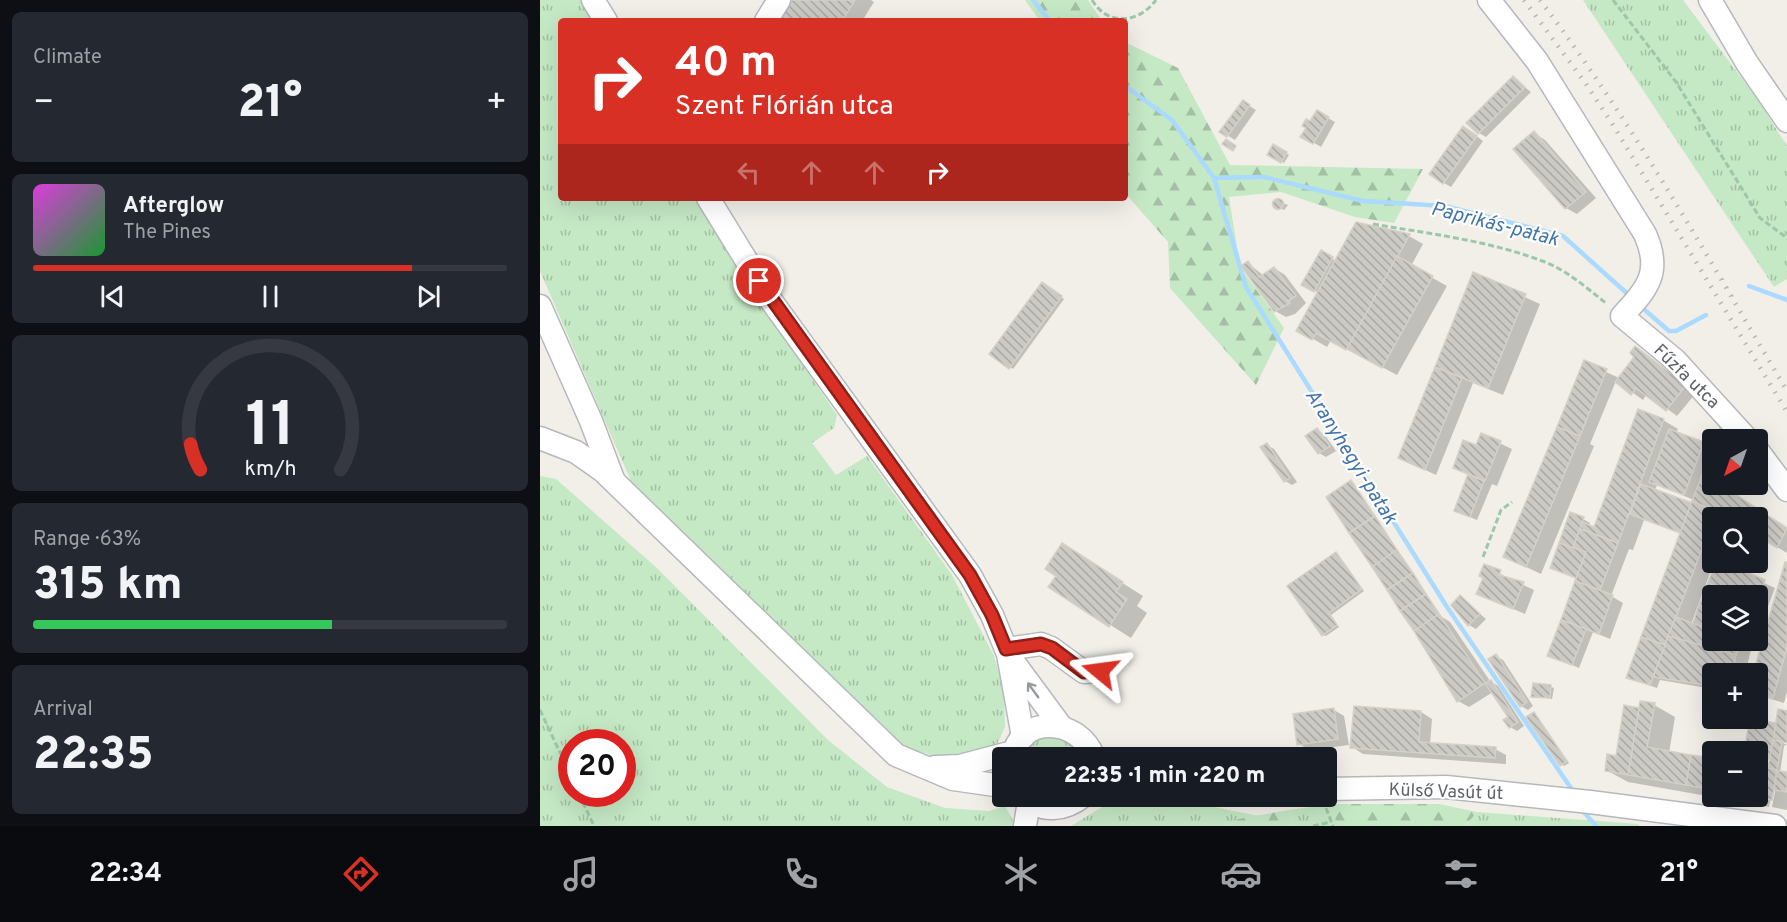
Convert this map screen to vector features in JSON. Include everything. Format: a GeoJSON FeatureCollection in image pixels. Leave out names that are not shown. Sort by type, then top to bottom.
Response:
{"type":"FeatureCollection","features":[{"type":"Feature","properties":{"kind":"street"},"geometry":{"type":"LineString","coordinates":[[593,0],[604,18]]}},
{"type":"Feature","properties":{"kind":"street"},"geometry":{"type":"LineString","coordinates":[[768,18],[779,0]]}},
{"type":"Feature","properties":{"kind":"street"},"geometry":{"type":"LineString","coordinates":[[1489,0],[1537,61],[1645,234],[1652,250],[1654,268],[1646,287],[1626,312]]}},
{"type":"Feature","properties":{"kind":"street"},"geometry":{"type":"LineString","coordinates":[[1710,0],[1725,28],[1787,121]]}},
{"type":"Feature","properties":{"kind":"street"},"geometry":{"type":"LineString","coordinates":[[1720,0],[1725,28]]}},
{"type":"Feature","properties":{"kind":"street"},"geometry":{"type":"LineString","coordinates":[[710,201],[770,299],[970,575],[992,615],[1007,652],[1060,725],[1081,735],[1090,747]]}},
{"type":"Feature","properties":{"kind":"street"},"geometry":{"type":"LineString","coordinates":[[540,306],[591,421],[615,483]]}},
{"type":"Feature","properties":{"kind":"street","name":"Fűzfa utca"},"geometry":{"type":"LineString","coordinates":[[1626,312],[1675,360],[1738,429]]}},
{"type":"Feature","properties":{"kind":"street"},"geometry":{"type":"LineString","coordinates":[[540,438],[576,452],[615,483],[896,755],[922,768],[953,779],[992,785]]}},
{"type":"Feature","properties":{"kind":"street"},"geometry":{"type":"LineString","coordinates":[[1768,464],[1787,490]]}},
{"type":"Feature","properties":{"kind":"street"},"geometry":{"type":"LineString","coordinates":[[1007,652],[1041,644],[1052,648],[1084,672],[1100,671]]}},
{"type":"Feature","properties":{"kind":"street"},"geometry":{"type":"LineString","coordinates":[[1007,652],[1016,747]]}},
{"type":"Feature","properties":{"kind":"street"},"geometry":{"type":"LineString","coordinates":[[1018,747],[1037,728],[1060,725]]}},
{"type":"Feature","properties":{"kind":"street"},"geometry":{"type":"LineString","coordinates":[[922,768],[960,766],[992,756]]}},
{"type":"Feature","properties":{"kind":"street","name":"Külső Vasút út"},"geometry":{"type":"LineString","coordinates":[[1337,796],[1446,787],[1566,799],[1775,826]]}},
{"type":"Feature","properties":{"kind":"street"},"geometry":{"type":"LineString","coordinates":[[1025,826],[1026,807]]}},
{"type":"Feature","properties":{"kind":"street"},"geometry":{"type":"LineString","coordinates":[[1056,826],[1074,807]]}},
{"type":"Feature","properties":{"kind":"path"},"geometry":{"type":"LineString","coordinates":[[1092,0],[1104,13],[1113,18]]}},
{"type":"Feature","properties":{"kind":"path"},"geometry":{"type":"LineString","coordinates":[[1128,19],[1139,16],[1156,0]]}},
{"type":"Feature","properties":{"kind":"path"},"geometry":{"type":"LineString","coordinates":[[1613,0],[1676,82],[1760,218],[1787,238]]}},
{"type":"Feature","properties":{"kind":"path"},"geometry":{"type":"LineString","coordinates":[[1373,224],[1486,244],[1547,263],[1626,312]]}},
{"type":"Feature","properties":{"kind":"path"},"geometry":{"type":"LineString","coordinates":[[1483,557],[1501,510],[1512,502]]}},
{"type":"Feature","properties":{"kind":"path"},"geometry":{"type":"LineString","coordinates":[[540,710],[558,748]]}},
{"type":"Feature","properties":{"kind":"path"},"geometry":{"type":"LineString","coordinates":[[585,807],[594,826]]}},
{"type":"Feature","properties":{"kind":"path"},"geometry":{"type":"LineString","coordinates":[[1327,807],[1333,826]]}},
{"type":"Feature","properties":{"kind":"path"},"geometry":{"type":"LineString","coordinates":[[1313,826],[1331,822]]}},
{"type":"Feature","properties":{"kind":"green space"},"geometry":{"type":"Polygon","coordinates":[[[540,0],[583,0],[593,18],[558,18],[558,201],[701,201],[763,307],[837,415],[834,428],[812,443],[836,475],[867,456],[952,575],[994,656],[1004,690],[1005,727],[997,744],[971,761],[945,759],[901,746],[703,555],[631,481],[540,271],[540,0]]]}},
{"type":"Feature","properties":{"kind":"green space"},"geometry":{"type":"Polygon","coordinates":[[[1025,0],[1088,0],[1100,18],[1038,18],[1025,0]]]}},
{"type":"Feature","properties":{"kind":"green space"},"geometry":{"type":"Polygon","coordinates":[[[1583,0],[1683,0],[1758,100],[1787,146],[1787,279],[1774,287],[1583,0]]]}},
{"type":"Feature","properties":{"kind":"green space"},"geometry":{"type":"Polygon","coordinates":[[[1128,43],[1178,68],[1230,165],[1423,169],[1394,223],[1355,217],[1281,192],[1229,197],[1240,267],[1284,328],[1256,385],[1170,288],[1168,242],[1128,196],[1128,43]]]}},
{"type":"Feature","properties":{"kind":"green space"},"geometry":{"type":"Polygon","coordinates":[[[540,476],[556,479],[657,568],[828,740],[887,787],[945,808],[989,811],[1006,807],[1016,826],[540,826],[540,476]]]}},
{"type":"Feature","properties":{"kind":"green space"},"geometry":{"type":"Polygon","coordinates":[[[1039,736],[1069,738],[1075,747],[1027,747],[1039,736]]]}},
{"type":"Feature","properties":{"kind":"green space"},"geometry":{"type":"Polygon","coordinates":[[[1337,804],[1439,804],[1477,812],[1465,826],[1341,826],[1334,817],[1334,807],[1337,807],[1337,804]]]}},
{"type":"Feature","properties":{"kind":"green space"},"geometry":{"type":"Polygon","coordinates":[[[1102,807],[1214,807],[1259,816],[1238,819],[1226,826],[1071,826],[1102,807]]]}},
{"type":"Feature","properties":{"kind":"green space"},"geometry":{"type":"Polygon","coordinates":[[[1334,807],[1334,817],[1341,826],[1295,826],[1289,810],[1334,807]]]}},
{"type":"Feature","properties":{"kind":"green space"},"geometry":{"type":"Polygon","coordinates":[[[1289,810],[1295,826],[1226,826],[1238,819],[1289,810]]]}},
{"type":"Feature","properties":{"kind":"green space"},"geometry":{"type":"Polygon","coordinates":[[[1477,812],[1638,824],[1640,826],[1465,826],[1477,812]]]}},
{"type":"Feature","properties":{"kind":"building"},"geometry":{"type":"Polygon","coordinates":[[[789,0],[855,0],[844,18],[778,18],[789,0]]]}},
{"type":"Feature","properties":{"kind":"building"},"geometry":{"type":"Polygon","coordinates":[[[1513,76],[1525,87],[1478,134],[1466,123],[1513,76]]]}},
{"type":"Feature","properties":{"kind":"building"},"geometry":{"type":"Polygon","coordinates":[[[1243,100],[1250,105],[1227,137],[1219,132],[1243,100]]]}},
{"type":"Feature","properties":{"kind":"building"},"geometry":{"type":"Polygon","coordinates":[[[1317,110],[1329,117],[1313,144],[1300,137],[1306,128],[1302,126],[1306,119],[1310,121],[1317,110]]]}},
{"type":"Feature","properties":{"kind":"building"},"geometry":{"type":"Polygon","coordinates":[[[1463,126],[1477,136],[1443,184],[1429,174],[1463,126]]]}},
{"type":"Feature","properties":{"kind":"building"},"geometry":{"type":"Polygon","coordinates":[[[1534,131],[1586,192],[1565,209],[1513,149],[1534,131]]]}},
{"type":"Feature","properties":{"kind":"building"},"geometry":{"type":"Polygon","coordinates":[[[1226,139],[1236,146],[1233,151],[1222,144],[1226,139]]]}},
{"type":"Feature","properties":{"kind":"building"},"geometry":{"type":"Polygon","coordinates":[[[1273,144],[1287,152],[1281,163],[1267,155],[1273,144]]]}},
{"type":"Feature","properties":{"kind":"building"},"geometry":{"type":"Polygon","coordinates":[[[1278,198],[1284,204],[1278,210],[1272,204],[1278,198]]]}},
{"type":"Feature","properties":{"kind":"building"},"geometry":{"type":"Polygon","coordinates":[[[1356,222],[1410,234],[1346,350],[1316,333],[1312,340],[1296,331],[1356,222]]]}},
{"type":"Feature","properties":{"kind":"building"},"geometry":{"type":"Polygon","coordinates":[[[1321,250],[1333,257],[1314,292],[1301,285],[1321,250]]]}},
{"type":"Feature","properties":{"kind":"building"},"geometry":{"type":"Polygon","coordinates":[[[1397,256],[1433,276],[1382,368],[1347,349],[1397,256]]]}},
{"type":"Feature","properties":{"kind":"building"},"geometry":{"type":"Polygon","coordinates":[[[1248,261],[1259,277],[1274,267],[1296,296],[1288,301],[1290,303],[1274,312],[1241,266],[1248,261]]]}},
{"type":"Feature","properties":{"kind":"building"},"geometry":{"type":"Polygon","coordinates":[[[1473,272],[1526,294],[1488,388],[1435,367],[1473,272]]]}},
{"type":"Feature","properties":{"kind":"building"},"geometry":{"type":"Polygon","coordinates":[[[1042,282],[1062,296],[1009,369],[989,354],[1042,282]]]}},
{"type":"Feature","properties":{"kind":"building"},"geometry":{"type":"Polygon","coordinates":[[[1635,346],[1686,385],[1666,411],[1636,388],[1631,395],[1615,382],[1634,357],[1630,353],[1635,346]]]}},
{"type":"Feature","properties":{"kind":"building"},"geometry":{"type":"Polygon","coordinates":[[[1584,360],[1607,369],[1580,436],[1557,427],[1584,360]]]}},
{"type":"Feature","properties":{"kind":"building"},"geometry":{"type":"Polygon","coordinates":[[[1435,367],[1462,378],[1425,470],[1398,458],[1435,367]]]}},
{"type":"Feature","properties":{"kind":"building"},"geometry":{"type":"Polygon","coordinates":[[[1638,409],[1664,419],[1618,543],[1580,529],[1582,522],[1594,527],[1638,409]]]}},
{"type":"Feature","properties":{"kind":"building"},"geometry":{"type":"Polygon","coordinates":[[[1557,427],[1580,436],[1526,567],[1503,557],[1557,427]]]}},
{"type":"Feature","properties":{"kind":"building"},"geometry":{"type":"Polygon","coordinates":[[[1317,428],[1330,446],[1318,454],[1305,436],[1317,428]]]}},
{"type":"Feature","properties":{"kind":"building"},"geometry":{"type":"Polygon","coordinates":[[[1669,429],[1702,441],[1702,447],[1684,495],[1649,482],[1669,429]]]}},
{"type":"Feature","properties":{"kind":"building"},"geometry":{"type":"Polygon","coordinates":[[[1481,433],[1501,441],[1485,481],[1453,468],[1463,440],[1476,445],[1481,433]]]}},
{"type":"Feature","properties":{"kind":"building"},"geometry":{"type":"Polygon","coordinates":[[[1267,443],[1290,478],[1284,482],[1260,447],[1267,443]]]}},
{"type":"Feature","properties":{"kind":"building"},"geometry":{"type":"Polygon","coordinates":[[[1468,474],[1484,481],[1470,517],[1454,511],[1468,474]]]}},
{"type":"Feature","properties":{"kind":"building"},"geometry":{"type":"Polygon","coordinates":[[[1702,475],[1702,495],[1736,495],[1755,507],[1705,507],[1692,501],[1702,475]]]}},
{"type":"Feature","properties":{"kind":"building"},"geometry":{"type":"Polygon","coordinates":[[[1351,480],[1375,516],[1349,533],[1326,497],[1351,480]]]}},
{"type":"Feature","properties":{"kind":"building"},"geometry":{"type":"Polygon","coordinates":[[[1641,484],[1692,503],[1680,533],[1630,514],[1641,484]]]}},
{"type":"Feature","properties":{"kind":"building"},"geometry":{"type":"Polygon","coordinates":[[[1692,501],[1705,507],[1702,507],[1702,549],[1665,645],[1641,637],[1692,501]]]}},
{"type":"Feature","properties":{"kind":"building"},"geometry":{"type":"Polygon","coordinates":[[[1570,512],[1584,517],[1573,548],[1559,543],[1570,512]]]}},
{"type":"Feature","properties":{"kind":"building"},"geometry":{"type":"Polygon","coordinates":[[[1375,516],[1397,550],[1372,567],[1349,533],[1375,516]]]}},
{"type":"Feature","properties":{"kind":"building"},"geometry":{"type":"Polygon","coordinates":[[[1768,516],[1787,528],[1777,548],[1768,542],[1768,516]]]}},
{"type":"Feature","properties":{"kind":"building"},"geometry":{"type":"Polygon","coordinates":[[[1580,529],[1618,543],[1600,590],[1575,581],[1586,552],[1573,548],[1580,529]]]}},
{"type":"Feature","properties":{"kind":"building"},"geometry":{"type":"Polygon","coordinates":[[[1062,543],[1123,582],[1116,592],[1127,599],[1109,627],[1048,587],[1056,576],[1045,569],[1062,543]]]}},
{"type":"Feature","properties":{"kind":"building"},"geometry":{"type":"Polygon","coordinates":[[[1559,543],[1586,552],[1576,578],[1550,568],[1559,543]]]}},
{"type":"Feature","properties":{"kind":"building"},"geometry":{"type":"Polygon","coordinates":[[[1397,550],[1413,573],[1387,590],[1372,567],[1397,550]]]}},
{"type":"Feature","properties":{"kind":"building"},"geometry":{"type":"Polygon","coordinates":[[[1336,552],[1362,589],[1329,613],[1337,625],[1322,636],[1287,586],[1336,552]]]}},
{"type":"Feature","properties":{"kind":"building"},"geometry":{"type":"Polygon","coordinates":[[[1785,562],[1787,562],[1787,647],[1773,698],[1768,697],[1768,663],[1756,663],[1760,651],[1768,651],[1768,622],[1785,562]]]}},
{"type":"Feature","properties":{"kind":"building"},"geometry":{"type":"Polygon","coordinates":[[[1484,564],[1501,570],[1499,575],[1524,582],[1513,609],[1476,594],[1483,578],[1479,576],[1484,564]]]}},
{"type":"Feature","properties":{"kind":"building"},"geometry":{"type":"Polygon","coordinates":[[[1413,573],[1426,594],[1400,611],[1387,590],[1413,573]]]}},
{"type":"Feature","properties":{"kind":"building"},"geometry":{"type":"Polygon","coordinates":[[[1712,573],[1749,573],[1765,580],[1763,585],[1713,585],[1708,583],[1712,573]]]}},
{"type":"Feature","properties":{"kind":"building"},"geometry":{"type":"Polygon","coordinates":[[[1575,581],[1613,595],[1599,634],[1561,620],[1575,581]]]}},
{"type":"Feature","properties":{"kind":"building"},"geometry":{"type":"Polygon","coordinates":[[[1426,594],[1439,614],[1414,631],[1400,611],[1426,594]]]}},
{"type":"Feature","properties":{"kind":"building"},"geometry":{"type":"Polygon","coordinates":[[[1460,595],[1480,614],[1468,626],[1451,605],[1460,595]]]}},
{"type":"Feature","properties":{"kind":"building"},"geometry":{"type":"Polygon","coordinates":[[[1699,605],[1702,606],[1702,627],[1693,623],[1699,605]]]}},
{"type":"Feature","properties":{"kind":"building"},"geometry":{"type":"Polygon","coordinates":[[[1439,614],[1485,683],[1457,702],[1414,631],[1439,614]]]}},
{"type":"Feature","properties":{"kind":"building"},"geometry":{"type":"Polygon","coordinates":[[[1676,617],[1702,627],[1702,646],[1668,636],[1676,617]]]}},
{"type":"Feature","properties":{"kind":"building"},"geometry":{"type":"Polygon","coordinates":[[[1561,620],[1586,629],[1572,665],[1547,656],[1561,620]]]}},
{"type":"Feature","properties":{"kind":"building"},"geometry":{"type":"Polygon","coordinates":[[[1668,636],[1702,646],[1702,651],[1722,651],[1736,655],[1734,663],[1702,663],[1702,684],[1653,677],[1668,636]]]}},
{"type":"Feature","properties":{"kind":"building"},"geometry":{"type":"Polygon","coordinates":[[[1641,637],[1665,645],[1650,685],[1626,678],[1641,637]]]}},
{"type":"Feature","properties":{"kind":"building"},"geometry":{"type":"Polygon","coordinates":[[[1722,651],[1738,651],[1736,655],[1722,651]]]}},
{"type":"Feature","properties":{"kind":"building"},"geometry":{"type":"Polygon","coordinates":[[[1496,654],[1527,702],[1520,707],[1488,659],[1496,654]]]}},
{"type":"Feature","properties":{"kind":"building"},"geometry":{"type":"Polygon","coordinates":[[[1491,680],[1518,722],[1509,728],[1503,720],[1508,717],[1485,683],[1491,680]]]}},
{"type":"Feature","properties":{"kind":"building"},"geometry":{"type":"Polygon","coordinates":[[[1533,683],[1551,685],[1550,698],[1531,697],[1533,683]]]}},
{"type":"Feature","properties":{"kind":"building"},"geometry":{"type":"Polygon","coordinates":[[[1640,701],[1655,703],[1647,747],[1691,755],[1686,785],[1628,775],[1640,701]]]}},
{"type":"Feature","properties":{"kind":"building"},"geometry":{"type":"Polygon","coordinates":[[[1624,705],[1639,708],[1628,775],[1605,771],[1607,754],[1616,756],[1624,705]]]}},
{"type":"Feature","properties":{"kind":"building"},"geometry":{"type":"Polygon","coordinates":[[[1354,706],[1421,711],[1419,742],[1496,747],[1495,758],[1350,748],[1354,706]]]}},
{"type":"Feature","properties":{"kind":"building"},"geometry":{"type":"Polygon","coordinates":[[[1334,708],[1338,739],[1297,745],[1293,714],[1334,708]]]}},
{"type":"Feature","properties":{"kind":"building"},"geometry":{"type":"Polygon","coordinates":[[[1778,709],[1787,711],[1787,743],[1773,740],[1778,709]]]}},
{"type":"Feature","properties":{"kind":"building"},"geometry":{"type":"Polygon","coordinates":[[[1534,712],[1567,761],[1560,766],[1526,717],[1534,712]]]}},
{"type":"Feature","properties":{"kind":"building"},"geometry":{"type":"Polygon","coordinates":[[[1768,721],[1776,723],[1770,758],[1768,758],[1768,741],[1746,741],[1748,729],[1768,729],[1768,721]]]}},
{"type":"Feature","properties":{"kind":"building"},"geometry":{"type":"Polygon","coordinates":[[[1773,740],[1782,742],[1777,770],[1768,768],[1773,740]]]}},
{"type":"Feature","properties":{"kind":"building"},"geometry":{"type":"Polygon","coordinates":[[[1691,755],[1702,756],[1702,788],[1686,785],[1691,755]]]}},
{"type":"Feature","properties":{"kind":"building"},"geometry":{"type":"Polygon","coordinates":[[[1768,768],[1777,770],[1772,800],[1768,799],[1768,768]]]}},
{"type":"Feature","properties":{"kind":"building"},"geometry":{"type":"Polygon","coordinates":[[[1777,771],[1787,772],[1787,792],[1774,790],[1777,771]]]}},
{"type":"Feature","properties":{"kind":"waterway","name":"Aranyhegyi-patak"},"geometry":{"type":"LineString","coordinates":[[1033,0],[1048,18]]}},
{"type":"Feature","properties":{"kind":"waterway","name":"Aranyhegyi-patak"},"geometry":{"type":"LineString","coordinates":[[1128,88],[1172,120],[1214,178],[1246,287],[1447,607],[1575,794]]}},
{"type":"Feature","properties":{"kind":"waterway","name":"Paprikás-patak"},"geometry":{"type":"LineString","coordinates":[[1214,178],[1264,177],[1363,201],[1445,206],[1563,236],[1631,297]]}},
{"type":"Feature","properties":{"kind":"waterway","name":"Paprikás-patak"},"geometry":{"type":"LineString","coordinates":[[1749,286],[1787,300]]}},
{"type":"Feature","properties":{"kind":"waterway","name":"Paprikás-patak"},"geometry":{"type":"LineString","coordinates":[[1639,305],[1669,331],[1676,331],[1706,315]]}},
{"type":"Feature","properties":{"kind":"waterway","name":"Aranyhegyi-patak"},"geometry":{"type":"LineString","coordinates":[[1582,810],[1596,826]]}},
{"type":"Feature","properties":{"kind":"railway"},"geometry":{"type":"LineString","coordinates":[[1524,0],[1613,125],[1787,412]]}},
{"type":"Feature","properties":{"kind":"railway"},"geometry":{"type":"LineString","coordinates":[[1540,0],[1607,94],[1638,143],[1699,241],[1787,391]]}},
{"type":"Feature","properties":{"kind":"route"},"geometry":{"type":"LineString","coordinates":[[759,281],[794,333],[970,575],[992,615],[1006,649],[1021,645],[1041,644],[1052,648],[1084,672],[1100,671]]}}]}
